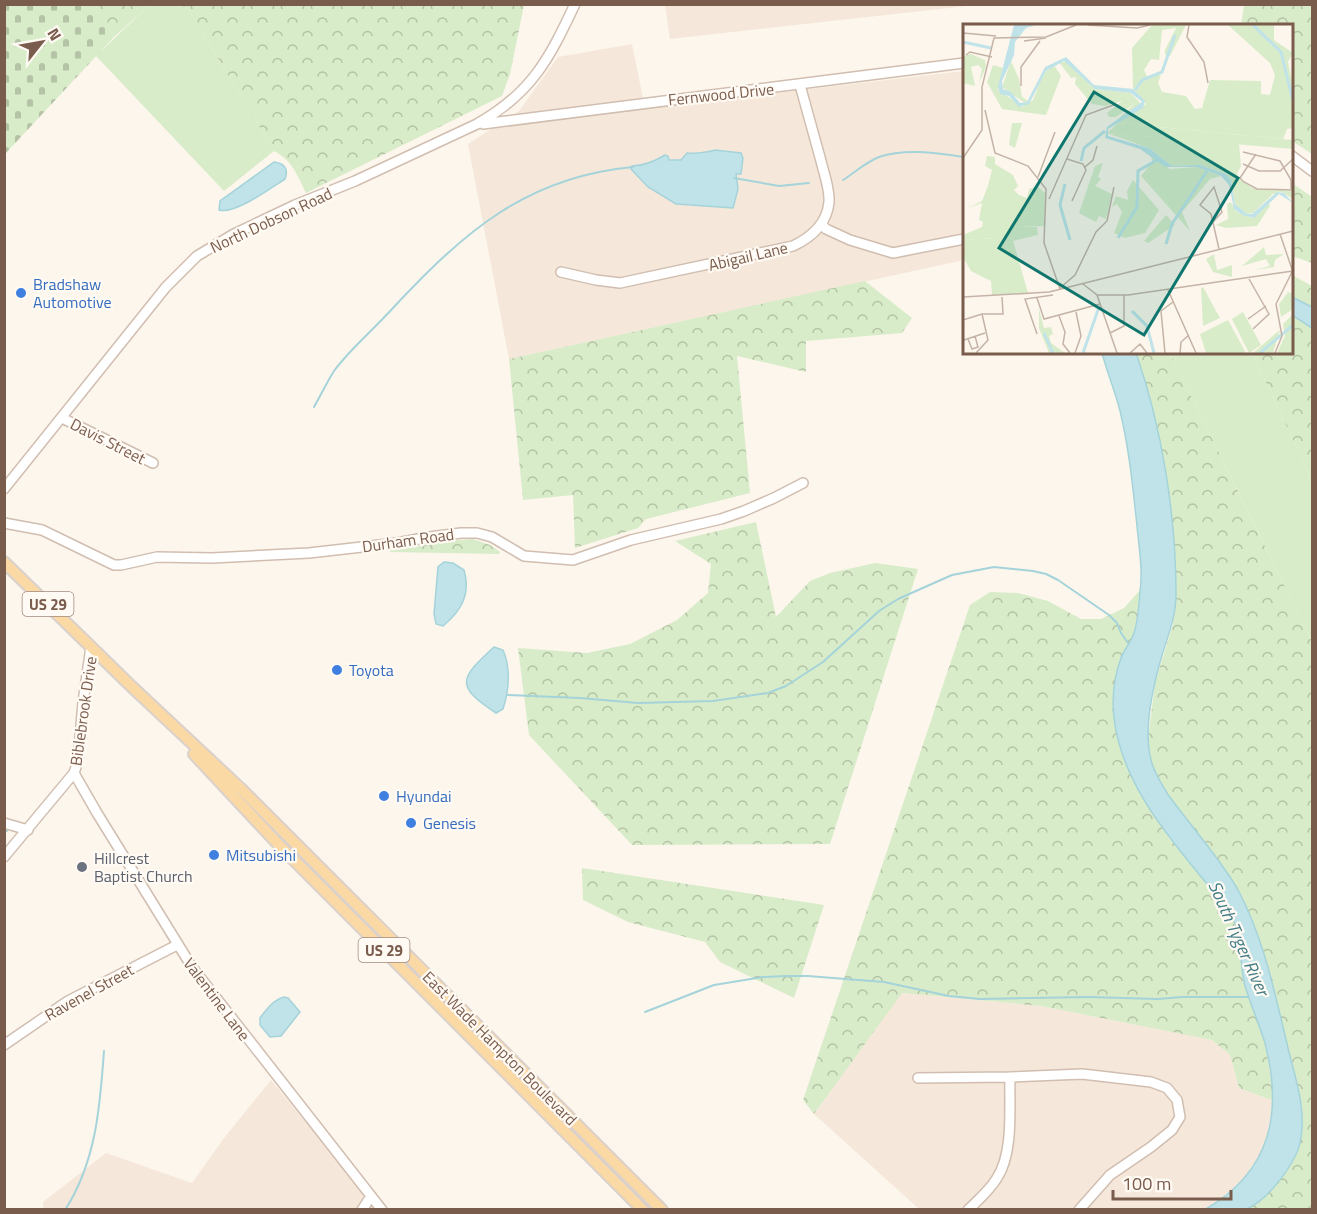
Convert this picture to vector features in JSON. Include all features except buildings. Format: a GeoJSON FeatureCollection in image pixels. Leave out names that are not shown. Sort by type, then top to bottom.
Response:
{"type":"FeatureCollection","features":[{"type":"Feature","properties":{"kind":"main road","name":"East Wade Hampton Boulevard"},"geometry":{"type":"LineString","coordinates":[[4,562],[289,837],[662,1209]]}},
{"type":"Feature","properties":{"kind":"main road","name":"East Wade Hampton Boulevard"},"geometry":{"type":"LineString","coordinates":[[131,686],[279,845],[643,1209]]}},
{"type":"Feature","properties":{"kind":"main road"},"geometry":{"type":"LineString","coordinates":[[279,845],[289,837]]}},
{"type":"Feature","properties":{"kind":"main road"},"geometry":{"type":"LineString","coordinates":[[346,912],[355,902]]}},
{"type":"Feature","properties":{"kind":"main road"},"geometry":{"type":"LineString","coordinates":[[442,1008],[451,999]]}},
{"type":"Feature","properties":{"kind":"street","name":"North Dobson Road"},"geometry":{"type":"LineString","coordinates":[[4,489],[181,271],[206,250],[234,234],[264,219],[345,186],[477,124],[507,106],[522,93],[542,68],[575,4]]}},
{"type":"Feature","properties":{"kind":"street","name":"Fernwood Drive"},"geometry":{"type":"LineString","coordinates":[[477,124],[963,63]]}},
{"type":"Feature","properties":{"kind":"street"},"geometry":{"type":"LineString","coordinates":[[800,85],[826,181],[829,201],[821,224],[826,229],[850,240],[893,253],[963,239]]}},
{"type":"Feature","properties":{"kind":"street"},"geometry":{"type":"LineString","coordinates":[[1293,157],[1312,171]]}},
{"type":"Feature","properties":{"kind":"street","name":"Abigail Lane"},"geometry":{"type":"LineString","coordinates":[[561,272],[613,282],[639,280],[793,246],[807,239],[818,230],[821,224]]}},
{"type":"Feature","properties":{"kind":"street","name":"Davis Street"},"geometry":{"type":"LineString","coordinates":[[62,418],[153,463]]}},
{"type":"Feature","properties":{"kind":"street","name":"Durham Road"},"geometry":{"type":"LineString","coordinates":[[4,523],[42,530],[114,565],[121,566],[157,557],[212,558],[309,553],[461,533],[477,533],[492,537],[524,556],[567,560],[597,553],[632,540],[721,519],[767,502],[803,483]]}},
{"type":"Feature","properties":{"kind":"street","name":"Biblebrook Drive"},"geometry":{"type":"LineString","coordinates":[[4,857],[74,773],[78,760],[91,647]]}},
{"type":"Feature","properties":{"kind":"street","name":"Valentine Lane"},"geometry":{"type":"LineString","coordinates":[[74,773],[192,967],[382,1209]]}},
{"type":"Feature","properties":{"kind":"street"},"geometry":{"type":"LineString","coordinates":[[4,823],[28,830]]}},
{"type":"Feature","properties":{"kind":"street","name":"Ravenel Street"},"geometry":{"type":"LineString","coordinates":[[4,1045],[85,991],[177,945]]}},
{"type":"Feature","properties":{"kind":"street"},"geometry":{"type":"LineString","coordinates":[[918,1078],[1082,1074],[1151,1082],[1167,1088],[1177,1100],[1180,1117],[1172,1130],[1110,1175],[1079,1209]]}},
{"type":"Feature","properties":{"kind":"street"},"geometry":{"type":"LineString","coordinates":[[968,1209],[991,1187],[1004,1165],[1007,1152],[1010,1077]]}},
{"type":"Feature","properties":{"kind":"street"},"geometry":{"type":"LineString","coordinates":[[362,1209],[372,1196]]}},
{"type":"Feature","properties":{"kind":"shaded area"},"geometry":{"type":"Polygon","coordinates":[[[665,4],[976,5],[670,39],[665,4]]]}},
{"type":"Feature","properties":{"kind":"shaded area"},"geometry":{"type":"Polygon","coordinates":[[[632,44],[645,108],[963,71],[963,260],[509,359],[468,144],[519,111],[558,57],[632,44]]]}},
{"type":"Feature","properties":{"kind":"shaded area"},"geometry":{"type":"Polygon","coordinates":[[[901,993],[1041,1006],[1213,1040],[1230,1055],[1239,1088],[1274,1101],[1264,1148],[1241,1182],[1206,1210],[919,1209],[814,1114],[901,993]]]}},
{"type":"Feature","properties":{"kind":"shaded area"},"geometry":{"type":"Polygon","coordinates":[[[271,1080],[377,1209],[43,1210],[43,1202],[106,1153],[192,1183],[224,1138],[271,1080]]]}},
{"type":"Feature","properties":{"kind":"green space"},"geometry":{"type":"Polygon","coordinates":[[[5,4],[95,5],[114,37],[5,154],[5,4]]]}},
{"type":"Feature","properties":{"kind":"green space"},"geometry":{"type":"Polygon","coordinates":[[[95,5],[153,5],[114,37],[95,5]]]}},
{"type":"Feature","properties":{"kind":"green space"},"geometry":{"type":"Polygon","coordinates":[[[153,5],[181,5],[189,10],[274,151],[224,191],[96,56],[143,11],[153,5]]]}},
{"type":"Feature","properties":{"kind":"green space"},"geometry":{"type":"Polygon","coordinates":[[[181,5],[524,5],[510,74],[502,96],[306,193],[290,164],[274,151],[189,10],[181,5]]]}},
{"type":"Feature","properties":{"kind":"green space"},"geometry":{"type":"Polygon","coordinates":[[[1244,5],[1312,5],[1312,154],[1293,142],[1293,24],[1241,24],[1244,5]]]}},
{"type":"Feature","properties":{"kind":"green space"},"geometry":{"type":"Polygon","coordinates":[[[1293,184],[1312,197],[1312,263],[1293,256],[1293,184]]]}},
{"type":"Feature","properties":{"kind":"green space"},"geometry":{"type":"Polygon","coordinates":[[[1293,276],[1312,286],[1312,307],[1293,298],[1293,276]]]}},
{"type":"Feature","properties":{"kind":"green space"},"geometry":{"type":"Polygon","coordinates":[[[865,281],[912,318],[902,333],[806,341],[806,372],[737,356],[750,493],[646,519],[638,528],[575,548],[573,495],[523,500],[509,359],[865,281]]]}},
{"type":"Feature","properties":{"kind":"green space"},"geometry":{"type":"Polygon","coordinates":[[[1293,316],[1312,328],[1312,480],[1252,354],[1293,354],[1293,316]]]}},
{"type":"Feature","properties":{"kind":"green space"},"geometry":{"type":"Polygon","coordinates":[[[1136,354],[1170,354],[1312,642],[1312,1209],[1246,1209],[1281,1179],[1294,1160],[1302,1128],[1299,1094],[1268,967],[1255,927],[1237,889],[1222,865],[1160,783],[1151,760],[1148,740],[1155,683],[1173,624],[1173,528],[1158,431],[1136,354]]]}},
{"type":"Feature","properties":{"kind":"green space"},"geometry":{"type":"Polygon","coordinates":[[[1170,354],[1252,354],[1312,480],[1312,642],[1170,354]]]}},
{"type":"Feature","properties":{"kind":"green space"},"geometry":{"type":"Polygon","coordinates":[[[756,522],[776,617],[810,581],[830,573],[875,563],[918,569],[830,844],[632,845],[529,735],[518,648],[587,653],[630,644],[677,620],[708,593],[711,564],[675,541],[756,522]]]}},
{"type":"Feature","properties":{"kind":"green space"},"geometry":{"type":"Polygon","coordinates":[[[473,539],[490,545],[500,552],[499,554],[390,552],[390,550],[473,539]]]}},
{"type":"Feature","properties":{"kind":"green space"},"geometry":{"type":"Polygon","coordinates":[[[1141,589],[1134,634],[1120,660],[1113,697],[1114,719],[1123,755],[1132,778],[1169,838],[1214,890],[1233,918],[1238,934],[1243,978],[1266,1046],[1274,1101],[1239,1088],[1230,1055],[1212,1040],[1041,1006],[902,993],[814,1114],[803,1100],[970,605],[990,592],[1018,593],[1048,601],[1081,619],[1101,619],[1124,608],[1141,589]]]}},
{"type":"Feature","properties":{"kind":"green space"},"geometry":{"type":"Polygon","coordinates":[[[582,868],[824,905],[794,998],[720,962],[705,942],[628,922],[583,900],[582,868]]]}},
{"type":"Feature","properties":{"kind":"water"},"geometry":{"type":"Polygon","coordinates":[[[715,150],[741,153],[743,158],[741,174],[736,174],[738,189],[733,208],[676,204],[648,187],[631,169],[632,166],[649,163],[665,155],[669,160],[681,160],[687,153],[715,150]]]}},
{"type":"Feature","properties":{"kind":"water"},"geometry":{"type":"Polygon","coordinates":[[[274,162],[285,167],[285,179],[243,205],[234,209],[219,210],[220,201],[274,162]]]}},
{"type":"Feature","properties":{"kind":"water"},"geometry":{"type":"Polygon","coordinates":[[[1293,298],[1312,307],[1312,328],[1293,316],[1293,298]]]}},
{"type":"Feature","properties":{"kind":"water","name":"South Tyger River"},"geometry":{"type":"Polygon","coordinates":[[[1102,354],[1136,354],[1153,411],[1166,472],[1175,564],[1175,609],[1153,691],[1149,720],[1151,760],[1169,796],[1237,888],[1255,926],[1268,966],[1301,1104],[1301,1138],[1288,1168],[1264,1197],[1243,1210],[1206,1209],[1228,1194],[1245,1177],[1258,1158],[1267,1138],[1271,1116],[1273,1093],[1270,1069],[1265,1043],[1243,978],[1238,933],[1232,917],[1220,899],[1170,838],[1134,782],[1118,740],[1114,718],[1114,688],[1117,673],[1121,658],[1133,636],[1141,584],[1132,483],[1118,404],[1102,354]]]}},
{"type":"Feature","properties":{"kind":"water"},"geometry":{"type":"Polygon","coordinates":[[[444,562],[453,563],[464,570],[466,587],[460,608],[443,626],[436,624],[434,614],[438,567],[444,562]]]}},
{"type":"Feature","properties":{"kind":"water"},"geometry":{"type":"Polygon","coordinates":[[[494,647],[503,650],[508,672],[508,687],[503,709],[496,713],[473,696],[468,689],[467,682],[468,675],[474,667],[494,647]]]}},
{"type":"Feature","properties":{"kind":"water"},"geometry":{"type":"Polygon","coordinates":[[[284,997],[288,998],[300,1012],[281,1036],[270,1037],[260,1025],[260,1018],[273,1003],[284,997]]]}},
{"type":"Feature","properties":{"kind":"waterway"},"geometry":{"type":"LineString","coordinates":[[843,180],[869,162],[889,154],[922,152],[963,157]]}},
{"type":"Feature","properties":{"kind":"waterway"},"geometry":{"type":"LineString","coordinates":[[314,407],[334,371],[347,355],[445,255],[472,233],[529,196],[560,183],[595,173],[633,167]]}},
{"type":"Feature","properties":{"kind":"waterway"},"geometry":{"type":"LineString","coordinates":[[734,178],[779,186],[809,183]]}},
{"type":"Feature","properties":{"kind":"waterway"},"geometry":{"type":"LineString","coordinates":[[508,695],[638,703],[713,701],[768,693],[786,686],[823,662],[879,611],[898,599],[952,575],[994,567],[1033,571],[1058,580],[1109,615],[1117,623],[1128,643]]}},
{"type":"Feature","properties":{"kind":"waterway","name":"South Tyger River"},"geometry":{"type":"LineString","coordinates":[[645,1012],[714,985],[763,977],[787,976],[884,982],[949,996],[980,999],[1248,997]]}},
{"type":"Feature","properties":{"kind":"waterway"},"geometry":{"type":"LineString","coordinates":[[65,1210],[84,1173],[95,1134],[104,1051]]}},
{"type":"Feature","properties":{"kind":"place","name":"Bradshaw Automotive"},"geometry":{"type":"Point","coordinates":[21,293]}},
{"type":"Feature","properties":{"kind":"place","name":"Toyota"},"geometry":{"type":"Point","coordinates":[337,670]}},
{"type":"Feature","properties":{"kind":"place","name":"Hyundai"},"geometry":{"type":"Point","coordinates":[384,796]}},
{"type":"Feature","properties":{"kind":"place","name":"Genesis"},"geometry":{"type":"Point","coordinates":[411,823]}},
{"type":"Feature","properties":{"kind":"place","name":"Mitsubishi"},"geometry":{"type":"Point","coordinates":[214,855]}},
{"type":"Feature","properties":{"kind":"place","name":"Hillcrest Baptist Church"},"geometry":{"type":"Point","coordinates":[82,867]}}]}
